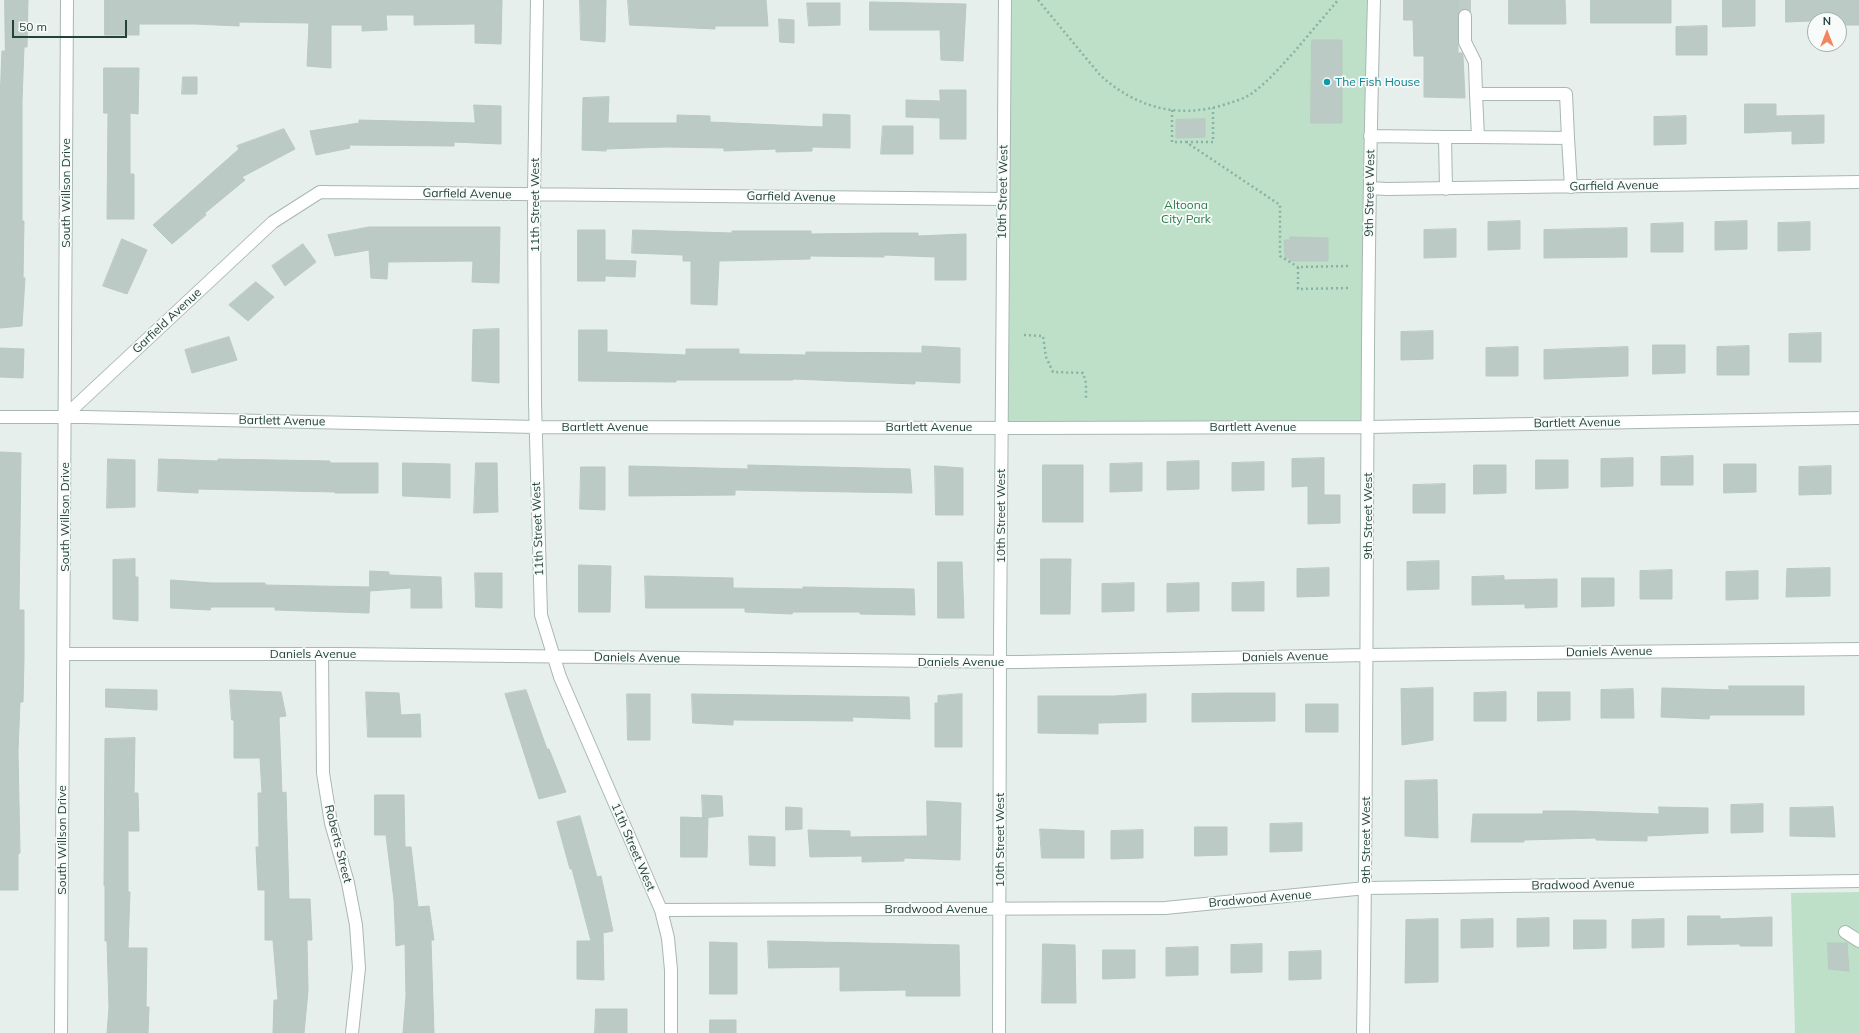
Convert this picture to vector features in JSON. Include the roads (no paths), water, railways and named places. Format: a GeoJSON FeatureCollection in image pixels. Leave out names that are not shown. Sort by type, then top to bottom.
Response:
{"type":"FeatureCollection","features":[{"type":"Feature","properties":{"kind":"street","name":"South Willson Drive"},"geometry":{"type":"LineString","coordinates":[[61,1033],[67,0]]}},
{"type":"Feature","properties":{"kind":"street","name":"11th Street West"},"geometry":{"type":"LineString","coordinates":[[537,0],[534,194],[536,427],[541,615],[560,677],[661,910],[668,938],[671,970],[671,1033]]}},
{"type":"Feature","properties":{"kind":"street","name":"10th Street West"},"geometry":{"type":"LineString","coordinates":[[999,1033],[1003,200],[1006,0]]}},
{"type":"Feature","properties":{"kind":"street","name":"9th Street West"},"geometry":{"type":"LineString","coordinates":[[1363,1033],[1366,888],[1370,136],[1374,0]]}},
{"type":"Feature","properties":{"kind":"street"},"geometry":{"type":"LineString","coordinates":[[1465,16],[1465,42],[1475,62],[1478,137]]}},
{"type":"Feature","properties":{"kind":"street"},"geometry":{"type":"LineString","coordinates":[[1476,94],[1566,94],[1571,187]]}},
{"type":"Feature","properties":{"kind":"street"},"geometry":{"type":"LineString","coordinates":[[1370,136],[1568,138]]}},
{"type":"Feature","properties":{"kind":"street"},"geometry":{"type":"LineString","coordinates":[[1445,137],[1446,189]]}},
{"type":"Feature","properties":{"kind":"street","name":"Garfield Avenue"},"geometry":{"type":"LineString","coordinates":[[1370,188],[1387,190],[1859,182]]}},
{"type":"Feature","properties":{"kind":"street","name":"Garfield Avenue"},"geometry":{"type":"LineString","coordinates":[[65,416],[273,222],[320,192],[1003,200]]}},
{"type":"Feature","properties":{"kind":"street","name":"Bartlett Avenue"},"geometry":{"type":"LineString","coordinates":[[0,417],[65,416],[536,427],[1368,427],[1859,418]]}},
{"type":"Feature","properties":{"kind":"street","name":"Daniels Avenue"},"geometry":{"type":"LineString","coordinates":[[64,654],[322,654],[1000,662],[1367,654],[1859,649]]}},
{"type":"Feature","properties":{"kind":"street","name":"Roberts Street"},"geometry":{"type":"LineString","coordinates":[[322,654],[323,773],[330,823],[348,883],[356,932],[359,968],[352,1033]]}},
{"type":"Feature","properties":{"kind":"street","name":"Bradwood Avenue"},"geometry":{"type":"LineString","coordinates":[[661,910],[1165,908],[1366,888],[1859,881]]}},
{"type":"Feature","properties":{"kind":"street"},"geometry":{"type":"LineString","coordinates":[[1844,932],[1859,941]]}},
{"type":"Feature","properties":{"kind":"tunnel"},"geometry":{"type":"LineString","coordinates":[[1465,0],[1465,16]]}},
{"type":"Feature","properties":{"kind":"place","name":"The Fish House"},"geometry":{"type":"Point","coordinates":[1327,82]}},
{"type":"Feature","properties":{"kind":"park label","name":"Altoona City Park"},"geometry":{"type":"Point","coordinates":[1186,212]}}]}
